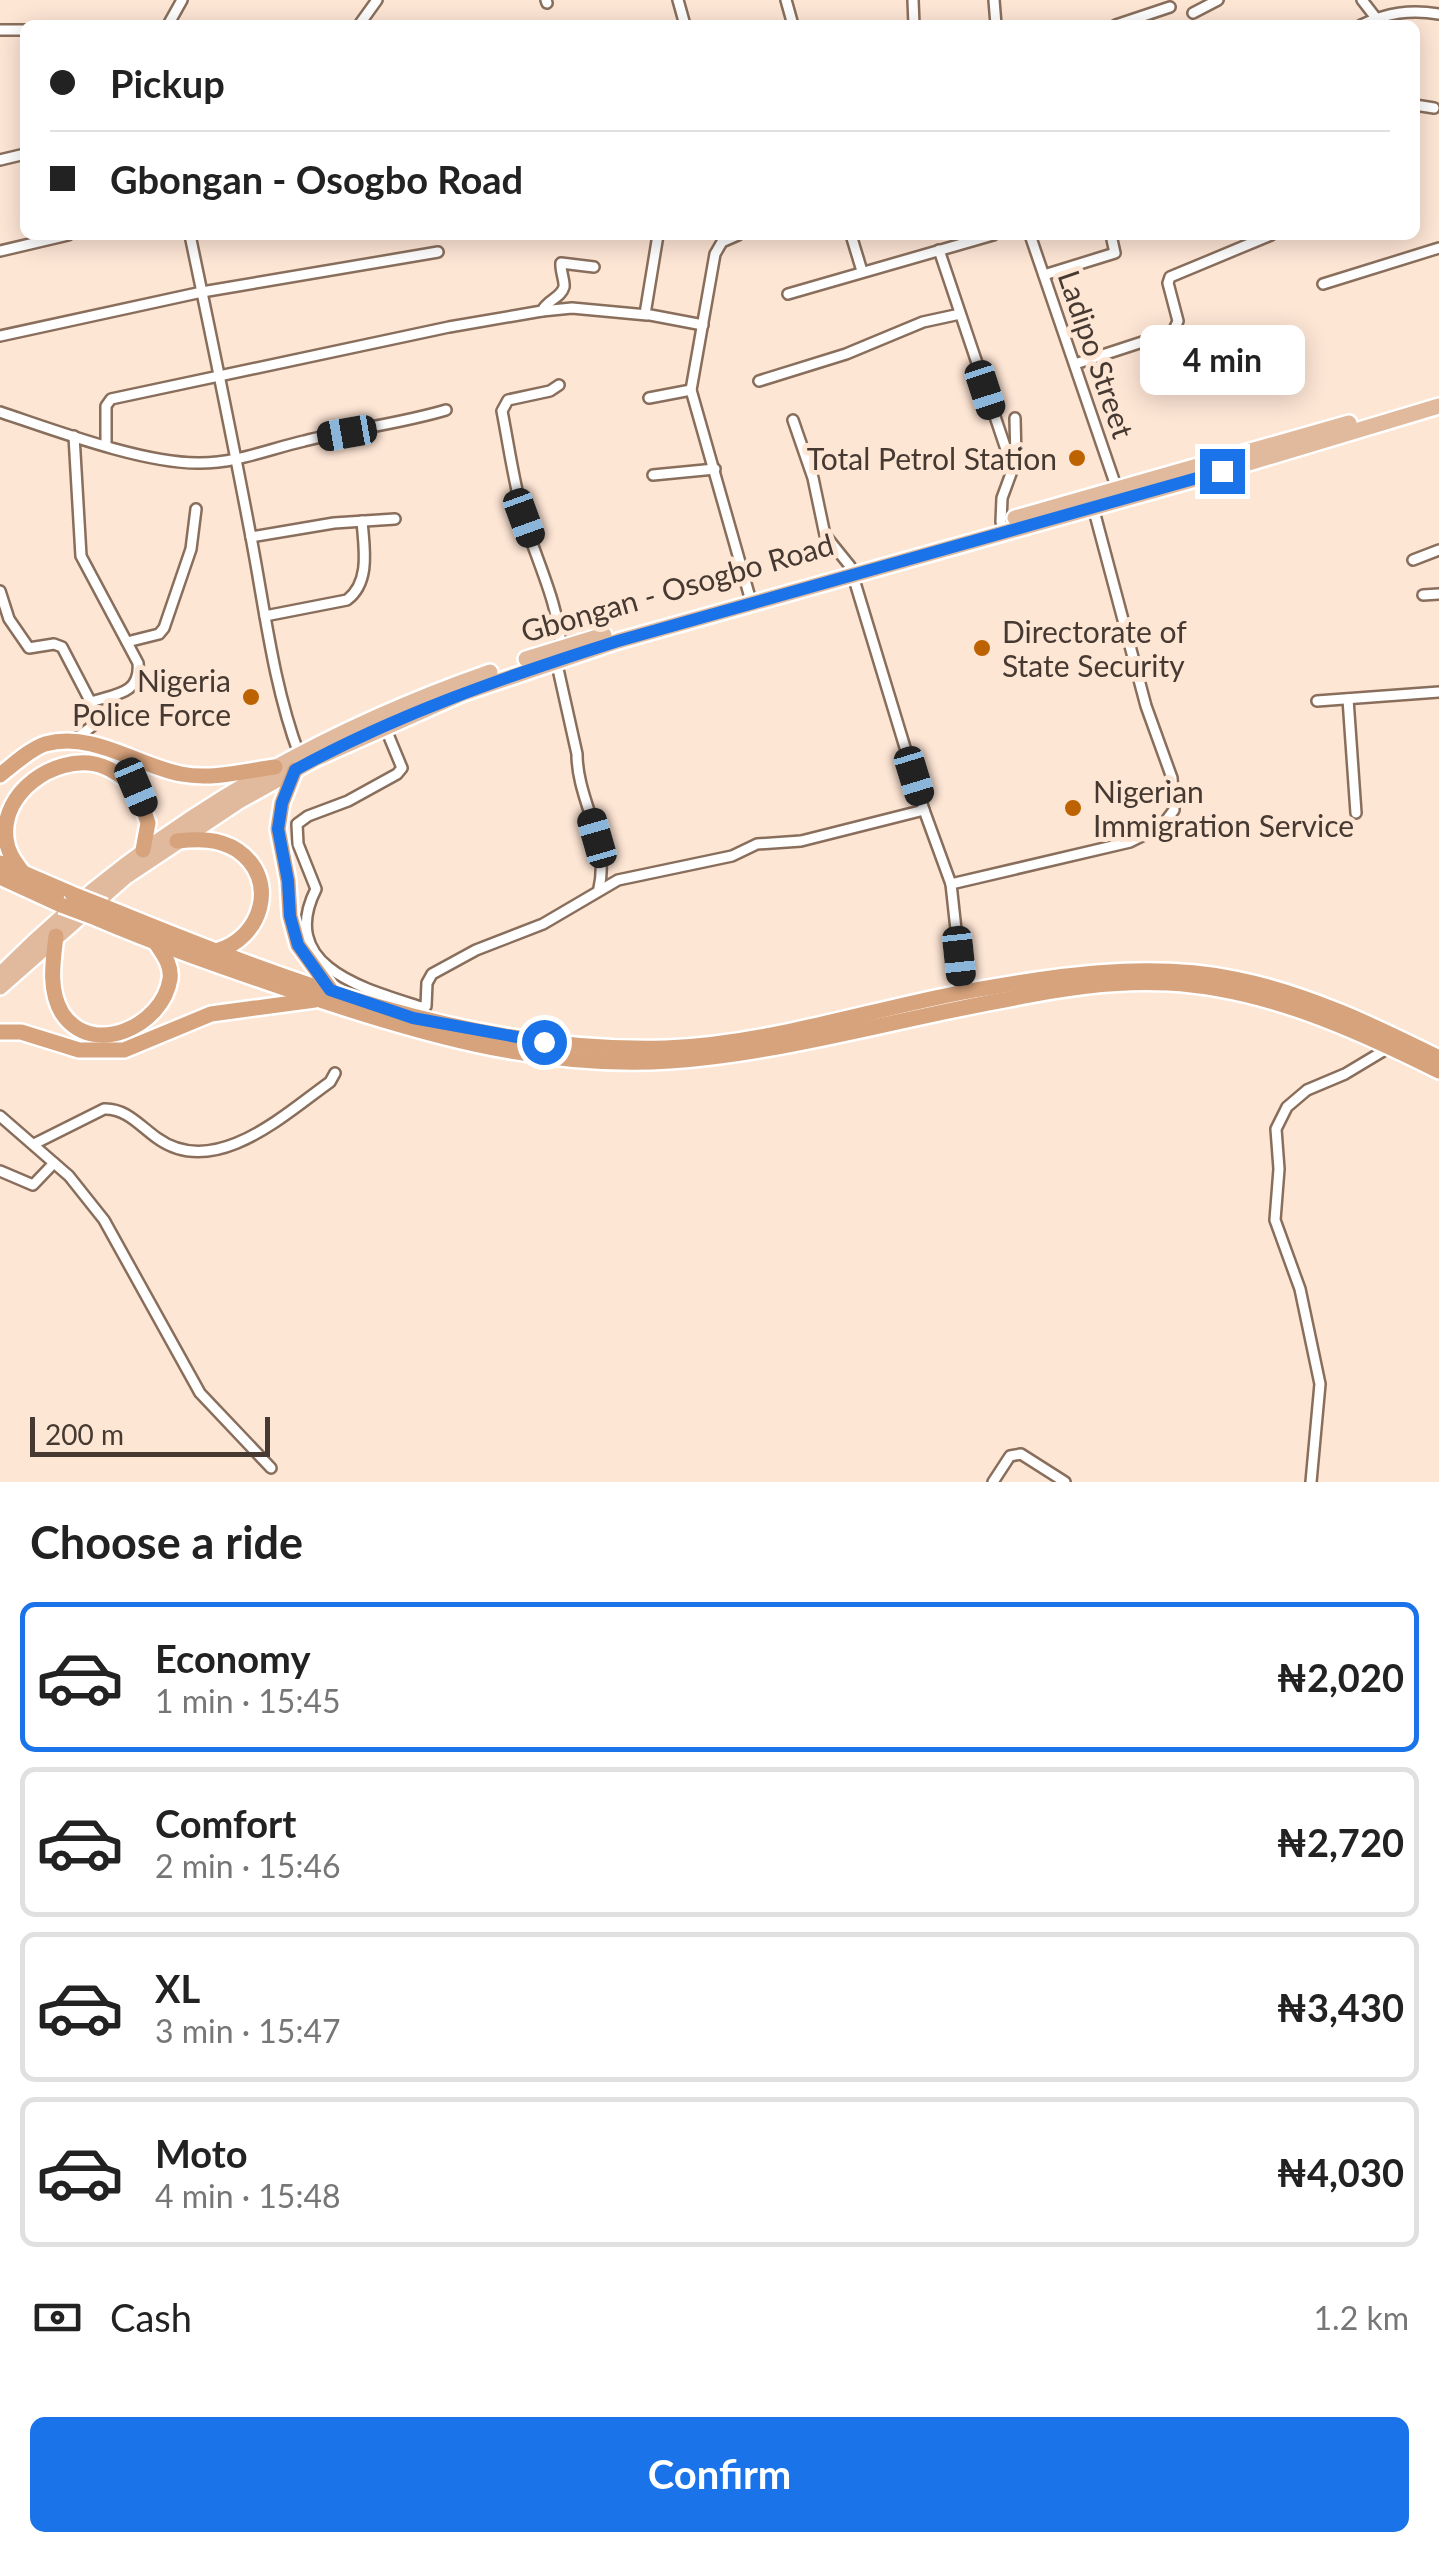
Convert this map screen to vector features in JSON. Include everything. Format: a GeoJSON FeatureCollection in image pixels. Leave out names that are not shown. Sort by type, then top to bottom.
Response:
{"type":"FeatureCollection","features":[{"type":"Feature","properties":{"kind":"highway"},"geometry":{"type":"LineString","coordinates":[[3,768],[42,745],[73,741],[120,752],[185,775],[220,775],[275,767]]}},
{"type":"Feature","properties":{"kind":"highway"},"geometry":{"type":"LineString","coordinates":[[23,873],[9,853],[6,840],[11,806],[26,787],[68,762],[98,764],[136,787],[148,823],[143,850]]}},
{"type":"Feature","properties":{"kind":"highway"},"geometry":{"type":"LineString","coordinates":[[297,762],[282,803],[278,829],[298,945],[325,995]]}},
{"type":"Feature","properties":{"kind":"highway"},"geometry":{"type":"LineString","coordinates":[[177,841],[205,838],[220,843],[239,851],[257,873],[263,903],[256,919],[240,940],[216,951]]}},
{"type":"Feature","properties":{"kind":"highway"},"geometry":{"type":"LineString","coordinates":[[0,863],[67,899]]}},
{"type":"Feature","properties":{"kind":"highway"},"geometry":{"type":"LineString","coordinates":[[0,877],[216,951],[325,995],[486,1034],[574,1046],[650,1048],[770,1035],[963,992],[1096,972],[1172,972],[1234,979],[1354,1018],[1439,1058]]}},
{"type":"Feature","properties":{"kind":"highway"},"geometry":{"type":"LineString","coordinates":[[101,912],[156,943],[487,1049],[606,1061],[670,1061],[776,1046],[1091,984],[1170,983],[1235,992],[1303,1011],[1439,1071]]}},
{"type":"Feature","properties":{"kind":"highway"},"geometry":{"type":"LineString","coordinates":[[56,936],[52,967],[58,1003],[69,1020],[91,1034],[121,1032],[147,1019],[164,996],[170,966],[156,943]]}},
{"type":"Feature","properties":{"kind":"highway"},"geometry":{"type":"LineString","coordinates":[[0,1032],[21,1032],[79,1050],[124,1050],[211,1014],[325,995]]}},
{"type":"Feature","properties":{"kind":"main road","name":"Gbongan - Osogbo Road"},"geometry":{"type":"LineString","coordinates":[[0,988],[125,877],[297,762],[398,708],[749,594],[851,570],[1001,522],[1439,395]]}},
{"type":"Feature","properties":{"kind":"main road","name":"Gbongan - Osogbo Road"},"geometry":{"type":"LineString","coordinates":[[0,974],[78,901],[143,850],[275,767],[297,762],[558,654],[851,570],[1092,507],[1439,406]]}},
{"type":"Feature","properties":{"kind":"street"},"geometry":{"type":"LineString","coordinates":[[1193,13],[1218,0]]}},
{"type":"Feature","properties":{"kind":"street"},"geometry":{"type":"LineString","coordinates":[[1362,0],[1376,18]]}},
{"type":"Feature","properties":{"kind":"street"},"geometry":{"type":"LineString","coordinates":[[1372,20],[1419,5],[1439,14]]}},
{"type":"Feature","properties":{"kind":"street"},"geometry":{"type":"LineString","coordinates":[[1131,20],[1170,7]]}},
{"type":"Feature","properties":{"kind":"street"},"geometry":{"type":"LineString","coordinates":[[1420,106],[1434,108]]}},
{"type":"Feature","properties":{"kind":"street"},"geometry":{"type":"LineString","coordinates":[[0,251],[47,240]]}},
{"type":"Feature","properties":{"kind":"street"},"geometry":{"type":"LineString","coordinates":[[191,240],[297,762]]}},
{"type":"Feature","properties":{"kind":"street"},"geometry":{"type":"LineString","coordinates":[[647,315],[644,311],[657,240]]}},
{"type":"Feature","properties":{"kind":"street"},"geometry":{"type":"LineString","coordinates":[[727,240],[715,254],[691,390],[749,594]]}},
{"type":"Feature","properties":{"kind":"street"},"geometry":{"type":"LineString","coordinates":[[853,240],[862,271]]}},
{"type":"Feature","properties":{"kind":"street"},"geometry":{"type":"LineString","coordinates":[[788,294],[975,240]]}},
{"type":"Feature","properties":{"kind":"street","name":"Ladipo Street"},"geometry":{"type":"LineString","coordinates":[[1032,240],[1117,490]]}},
{"type":"Feature","properties":{"kind":"street"},"geometry":{"type":"LineString","coordinates":[[1044,275],[1115,253],[1112,240]]}},
{"type":"Feature","properties":{"kind":"street"},"geometry":{"type":"LineString","coordinates":[[1075,364],[1173,332],[1178,321],[1168,283],[1170,277],[1259,240]]}},
{"type":"Feature","properties":{"kind":"street"},"geometry":{"type":"LineString","coordinates":[[1324,284],[1439,248]]}},
{"type":"Feature","properties":{"kind":"street"},"geometry":{"type":"LineString","coordinates":[[938,250],[1013,470]]}},
{"type":"Feature","properties":{"kind":"street"},"geometry":{"type":"LineString","coordinates":[[0,336],[202,292],[438,252]]}},
{"type":"Feature","properties":{"kind":"street"},"geometry":{"type":"LineString","coordinates":[[542,311],[546,302],[562,292],[560,263],[594,267]]}},
{"type":"Feature","properties":{"kind":"street"},"geometry":{"type":"LineString","coordinates":[[106,444],[106,406],[111,399],[449,326],[572,308],[702,325]]}},
{"type":"Feature","properties":{"kind":"street"},"geometry":{"type":"LineString","coordinates":[[759,380],[846,354],[923,322],[960,314]]}},
{"type":"Feature","properties":{"kind":"street"},"geometry":{"type":"LineString","coordinates":[[559,386],[508,400],[502,411],[524,518],[560,625],[558,654],[577,770],[602,852],[599,888]]}},
{"type":"Feature","properties":{"kind":"street"},"geometry":{"type":"LineString","coordinates":[[649,398],[691,390]]}},
{"type":"Feature","properties":{"kind":"street"},"geometry":{"type":"LineString","coordinates":[[0,412],[74,436],[187,462],[235,460],[306,440],[446,410]]}},
{"type":"Feature","properties":{"kind":"street"},"geometry":{"type":"LineString","coordinates":[[1001,522],[1002,498],[1013,470],[1017,442],[1015,418]]}},
{"type":"Feature","properties":{"kind":"street"},"geometry":{"type":"LineString","coordinates":[[793,420],[825,535],[851,570],[924,810],[951,884],[963,992]]}},
{"type":"Feature","properties":{"kind":"street"},"geometry":{"type":"LineString","coordinates":[[74,436],[80,556],[138,663],[138,680],[129,688],[91,702]]}},
{"type":"Feature","properties":{"kind":"street"},"geometry":{"type":"LineString","coordinates":[[653,476],[715,468]]}},
{"type":"Feature","properties":{"kind":"street"},"geometry":{"type":"LineString","coordinates":[[951,884],[1130,842],[1162,826],[1174,810],[1172,778],[1146,706],[1092,507]]}},
{"type":"Feature","properties":{"kind":"street"},"geometry":{"type":"LineString","coordinates":[[127,642],[159,634],[164,628],[191,549],[196,510]]}},
{"type":"Feature","properties":{"kind":"street"},"geometry":{"type":"LineString","coordinates":[[251,537],[395,519]]}},
{"type":"Feature","properties":{"kind":"street"},"geometry":{"type":"LineString","coordinates":[[265,616],[353,596],[359,587],[364,558],[362,521]]}},
{"type":"Feature","properties":{"kind":"street"},"geometry":{"type":"LineString","coordinates":[[1413,560],[1439,550]]}},
{"type":"Feature","properties":{"kind":"street"},"geometry":{"type":"LineString","coordinates":[[0,591],[9,620],[29,648],[54,644],[62,647],[100,720],[73,741]]}},
{"type":"Feature","properties":{"kind":"street"},"geometry":{"type":"LineString","coordinates":[[1423,596],[1439,594]]}},
{"type":"Feature","properties":{"kind":"street"},"geometry":{"type":"LineString","coordinates":[[1317,701],[1439,692]]}},
{"type":"Feature","properties":{"kind":"street"},"geometry":{"type":"LineString","coordinates":[[1348,699],[1356,812]]}},
{"type":"Feature","properties":{"kind":"street"},"geometry":{"type":"LineString","coordinates":[[385,726],[401,761],[398,774],[297,824],[298,844],[316,888],[304,921],[307,937],[328,967],[349,983],[426,1006],[427,983],[432,974],[476,950],[542,924],[618,880],[732,856],[757,844],[801,841],[924,810]]}},
{"type":"Feature","properties":{"kind":"street"},"geometry":{"type":"LineString","coordinates":[[602,867],[618,880]]}},
{"type":"Feature","properties":{"kind":"street"},"geometry":{"type":"LineString","coordinates":[[1311,1482],[1320,1384],[1300,1290],[1275,1220],[1279,1168],[1276,1130],[1288,1107],[1306,1090],[1345,1074],[1390,1047]]}},
{"type":"Feature","properties":{"kind":"street"},"geometry":{"type":"LineString","coordinates":[[34,1144],[104,1109],[117,1108],[162,1142],[210,1151],[237,1144],[266,1128],[330,1082],[336,1073]]}},
{"type":"Feature","properties":{"kind":"street"},"geometry":{"type":"LineString","coordinates":[[0,1116],[86,1194],[200,1392],[271,1468]]}},
{"type":"Feature","properties":{"kind":"street"},"geometry":{"type":"LineString","coordinates":[[0,1171],[33,1185],[54,1163]]}},
{"type":"Feature","properties":{"kind":"street"},"geometry":{"type":"LineString","coordinates":[[993,1482],[1010,1456],[1022,1454],[1064,1482]]}},
{"type":"Feature","properties":{"kind":"place","name":"Total Petrol Station"},"geometry":{"type":"Point","coordinates":[1077,458]}},
{"type":"Feature","properties":{"kind":"place","name":"Directorate of State Security"},"geometry":{"type":"Point","coordinates":[982,648]}},
{"type":"Feature","properties":{"kind":"place","name":"Nigeria Police Force"},"geometry":{"type":"Point","coordinates":[251,697]}},
{"type":"Feature","properties":{"kind":"place","name":"Nigerian Immigration Service"},"geometry":{"type":"Point","coordinates":[1073,808]}},
{"type":"Feature","properties":{"kind":"route"},"geometry":{"type":"LineString","coordinates":[[544,1042],[413,1018],[330,990],[292,930],[278,829],[282,803],[295,770],[385,726],[534,667],[1222,471]]}}]}
